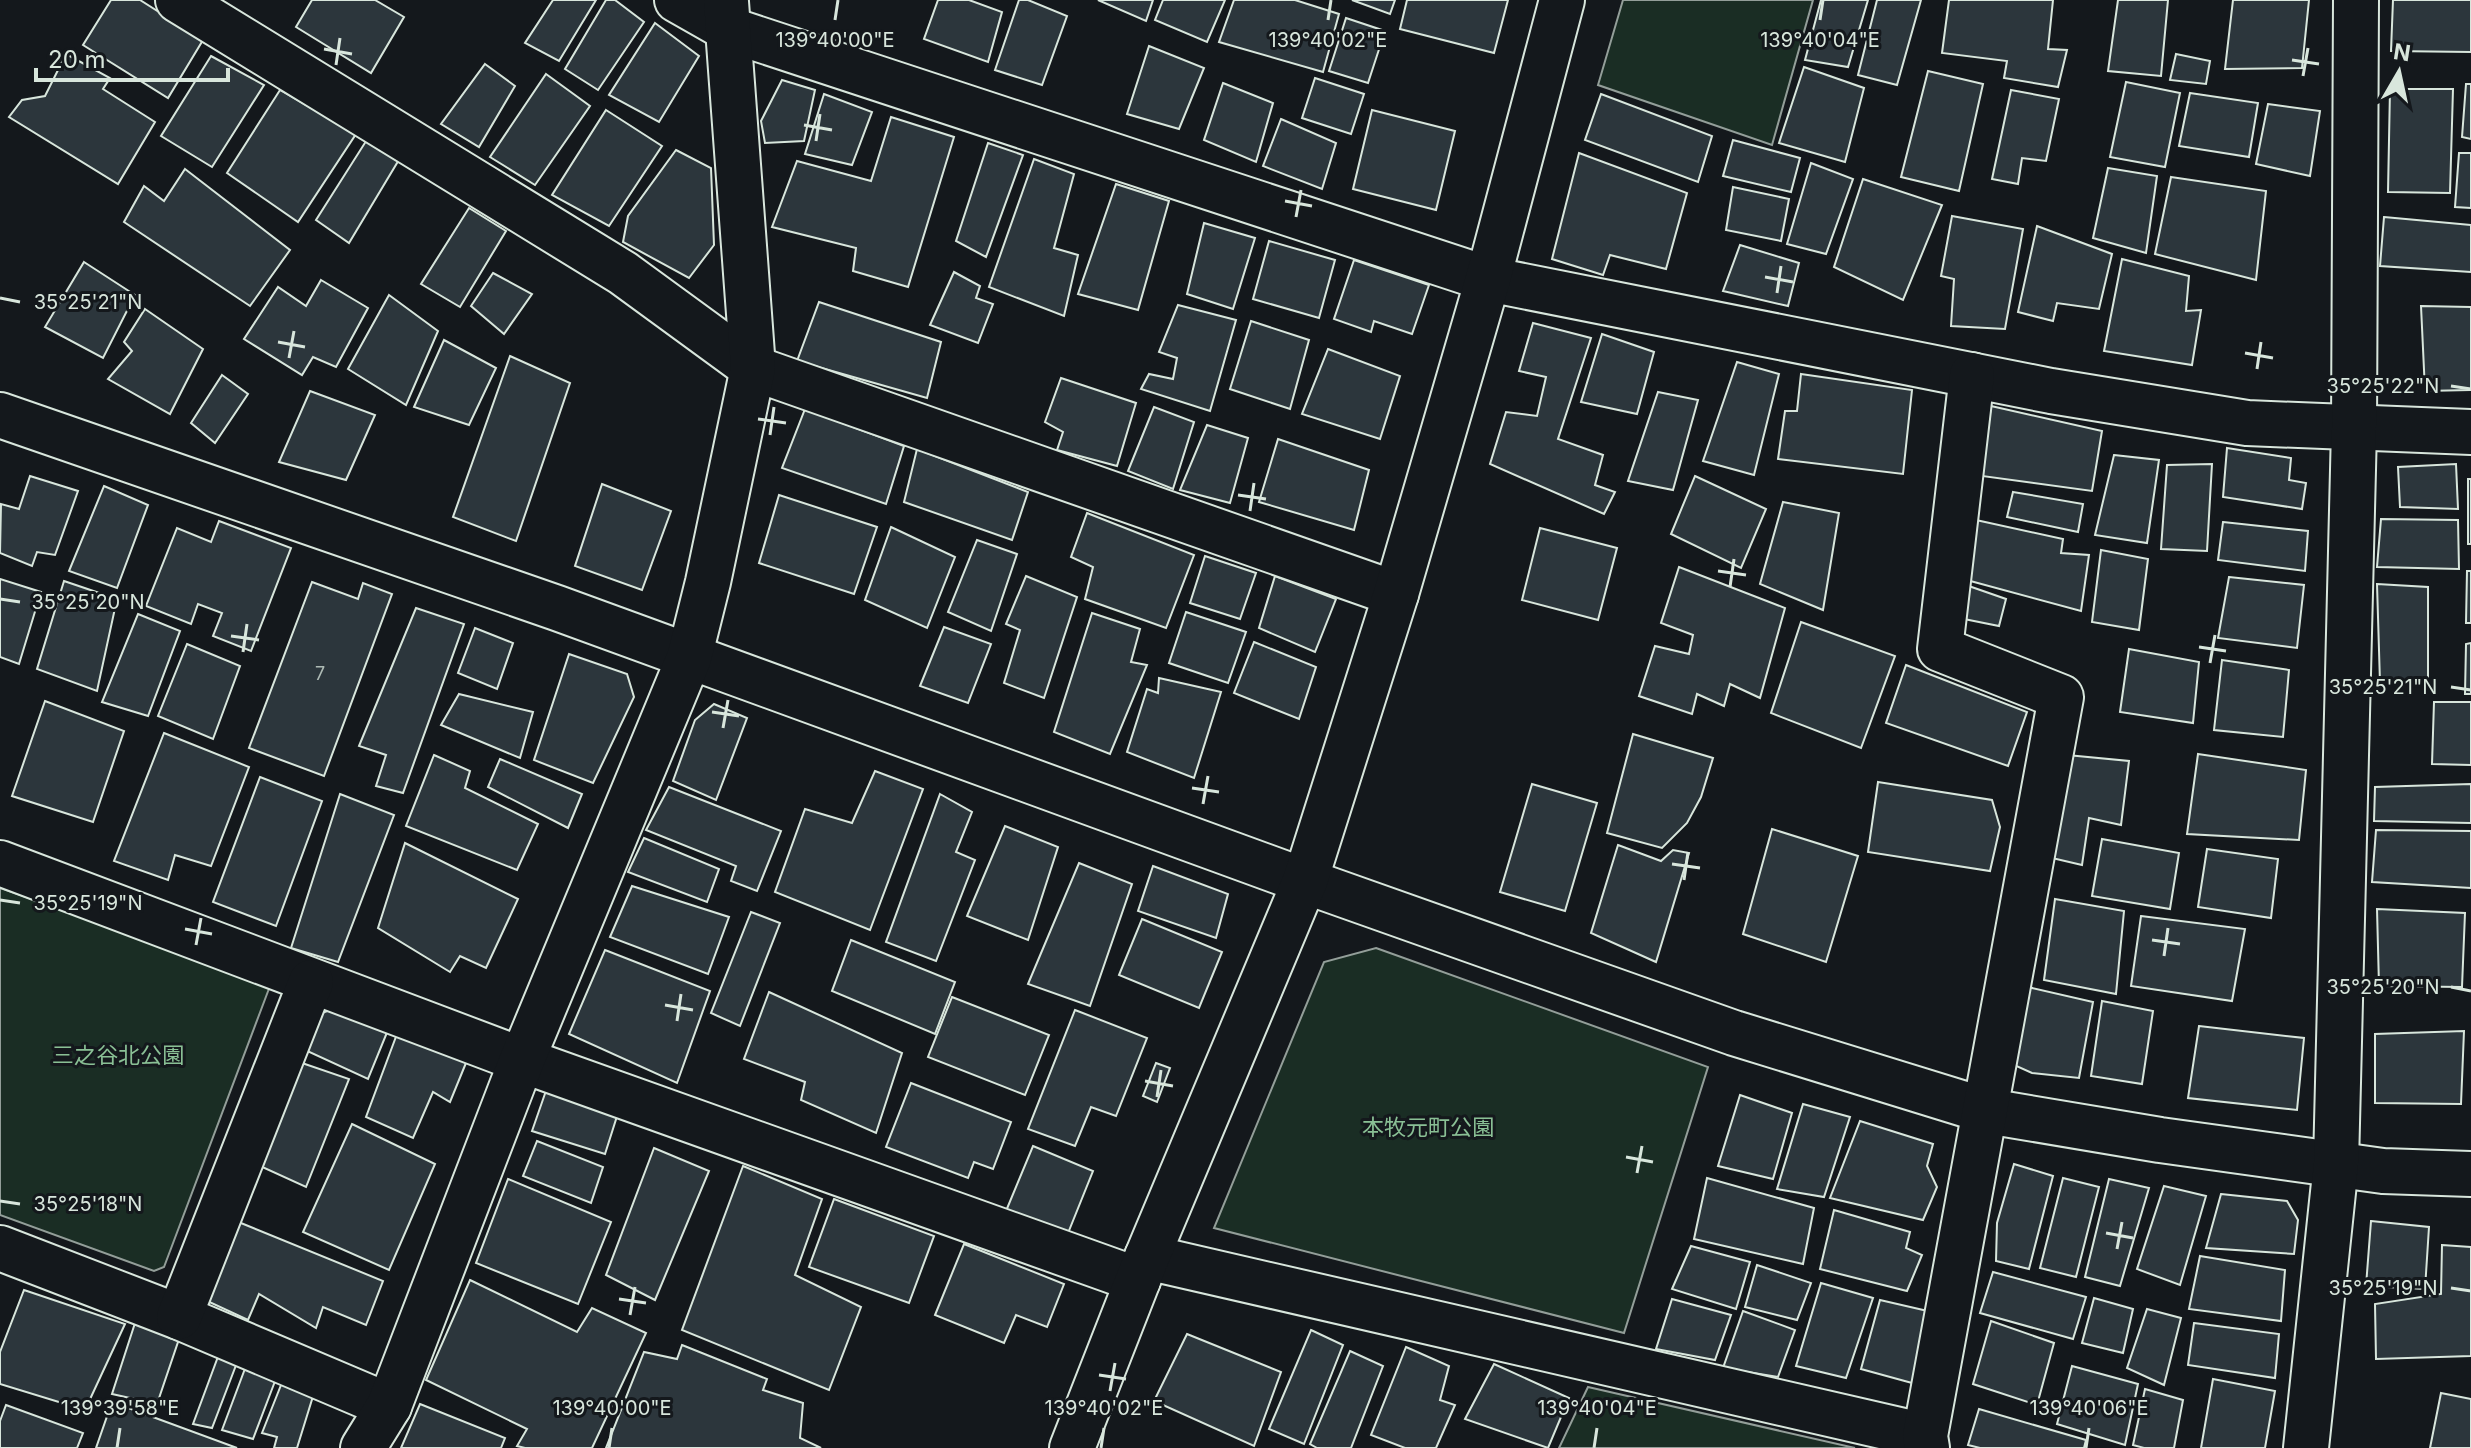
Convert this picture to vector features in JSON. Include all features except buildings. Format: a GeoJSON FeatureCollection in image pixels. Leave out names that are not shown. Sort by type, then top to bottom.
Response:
{"type":"FeatureCollection","features":[{"type":"Feature","properties":{"kind":"street"},"geometry":{"type":"LineString","coordinates":[[178,0],[623,273],[753,368],[1396,594]]}},
{"type":"Feature","properties":{"kind":"street"},"geometry":{"type":"LineString","coordinates":[[677,0],[1488,279],[1972,375],[2247,423],[2471,432]]}},
{"type":"Feature","properties":{"kind":"street"},"geometry":{"type":"LineString","coordinates":[[1072,1448],[1305,881],[1396,594],[1488,279],[1562,0]]}},
{"type":"Feature","properties":{"kind":"street"},"geometry":{"type":"LineString","coordinates":[[2306,1448],[2336,1164],[2354,429],[2356,0]]}},
{"type":"Feature","properties":{"kind":"street"},"geometry":{"type":"LineString","coordinates":[[363,1448],[389,1406],[522,1060],[689,658],[753,368],[727,15]]}},
{"type":"Feature","properties":{"kind":"street"},"geometry":{"type":"LineString","coordinates":[[0,863],[522,1060],[1143,1269],[1926,1442],[2061,697],[1940,649],[1972,375]]}},
{"type":"Feature","properties":{"kind":"street"},"geometry":{"type":"LineString","coordinates":[[0,415],[557,608],[1305,881],[1734,1033],[1987,1111],[2160,1140],[2383,1171],[2471,1174]]}},
{"type":"Feature","properties":{"kind":"street"},"geometry":{"type":"LineString","coordinates":[[179,1317],[311,982]]}},
{"type":"Feature","properties":{"kind":"street"},"geometry":{"type":"LineString","coordinates":[[0,1248],[179,1317],[389,1406]]}},
{"type":"Feature","properties":{"kind":"green space"},"geometry":{"type":"Polygon","coordinates":[[[1623,0],[1813,0],[1772,145],[1598,85],[1623,0]]]}},
{"type":"Feature","properties":{"kind":"green space","name":"三之谷北公園"},"geometry":{"type":"Polygon","coordinates":[[[0,888],[266,981],[270,986],[164,1267],[154,1271],[0,1215],[0,888]]]}},
{"type":"Feature","properties":{"kind":"green space","name":"本牧元町公園"},"geometry":{"type":"Polygon","coordinates":[[[1376,948],[1708,1067],[1624,1333],[1214,1228],[1324,962],[1376,948]]]}},
{"type":"Feature","properties":{"kind":"green space"},"geometry":{"type":"Polygon","coordinates":[[[1588,1387],[1855,1448],[1559,1448],[1588,1387]]]}}]}
